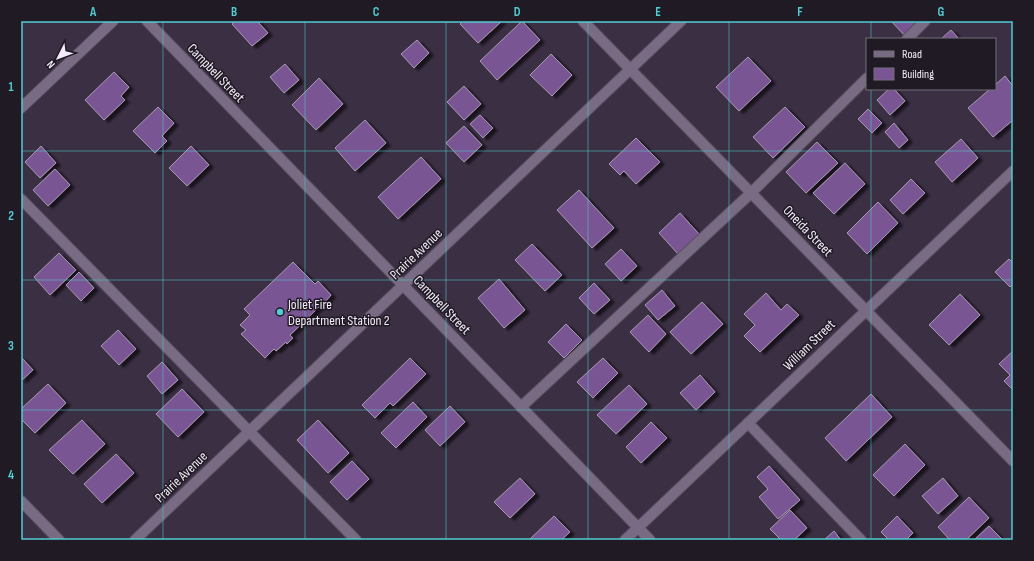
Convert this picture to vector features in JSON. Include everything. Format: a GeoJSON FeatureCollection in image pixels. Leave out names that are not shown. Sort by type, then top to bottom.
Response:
{"type":"FeatureCollection","features":[{"type":"Feature","properties":{"kind":"street"},"geometry":{"type":"LineString","coordinates":[[21,108],[113,21]]}},
{"type":"Feature","properties":{"kind":"street","name":"Campbell Street"},"geometry":{"type":"LineString","coordinates":[[147,21],[650,540]]}},
{"type":"Feature","properties":{"kind":"street","name":"Oneida Street"},"geometry":{"type":"LineString","coordinates":[[583,21],[1013,461]]}},
{"type":"Feature","properties":{"kind":"street","name":"Prairie Avenue"},"geometry":{"type":"LineString","coordinates":[[134,540],[681,21]]}},
{"type":"Feature","properties":{"kind":"street"},"geometry":{"type":"LineString","coordinates":[[908,38],[925,21]]}},
{"type":"Feature","properties":{"kind":"street"},"geometry":{"type":"LineString","coordinates":[[521,407],[751,193],[866,79]]}},
{"type":"Feature","properties":{"kind":"street","name":"William Street"},"geometry":{"type":"LineString","coordinates":[[625,540],[1013,171]]}},
{"type":"Feature","properties":{"kind":"street"},"geometry":{"type":"LineString","coordinates":[[21,199],[356,540]]}},
{"type":"Feature","properties":{"kind":"street"},"geometry":{"type":"LineString","coordinates":[[748,422],[861,540]]}},
{"type":"Feature","properties":{"kind":"street"},"geometry":{"type":"LineString","coordinates":[[21,501],[59,540]]}},
{"type":"Feature","properties":{"kind":"building"},"geometry":{"type":"Polygon","coordinates":[[[235,21],[259,21],[258,22],[268,33],[252,46],[232,24],[235,21]]]}},
{"type":"Feature","properties":{"kind":"building"},"geometry":{"type":"Polygon","coordinates":[[[463,21],[502,21],[478,43],[460,24],[463,21]]]}},
{"type":"Feature","properties":{"kind":"building"},"geometry":{"type":"Polygon","coordinates":[[[522,21],[540,40],[497,80],[480,61],[522,21]]]}},
{"type":"Feature","properties":{"kind":"building"},"geometry":{"type":"Polygon","coordinates":[[[891,21],[921,21],[905,36],[891,21]]]}},
{"type":"Feature","properties":{"kind":"building"},"geometry":{"type":"Polygon","coordinates":[[[951,30],[958,38],[942,38],[951,30]]]}},
{"type":"Feature","properties":{"kind":"building"},"geometry":{"type":"Polygon","coordinates":[[[417,40],[429,53],[414,68],[401,54],[417,40]]]}},
{"type":"Feature","properties":{"kind":"building"},"geometry":{"type":"Polygon","coordinates":[[[551,54],[572,75],[552,96],[530,75],[551,54]]]}},
{"type":"Feature","properties":{"kind":"building"},"geometry":{"type":"Polygon","coordinates":[[[748,57],[771,81],[739,111],[716,87],[748,57]]]}},
{"type":"Feature","properties":{"kind":"building"},"geometry":{"type":"Polygon","coordinates":[[[285,64],[299,80],[284,93],[270,77],[285,64]]]}},
{"type":"Feature","properties":{"kind":"building"},"geometry":{"type":"Polygon","coordinates":[[[114,72],[129,87],[121,96],[125,100],[104,120],[85,100],[114,72]]]}},
{"type":"Feature","properties":{"kind":"building"},"geometry":{"type":"Polygon","coordinates":[[[1005,76],[1013,86],[1013,120],[993,137],[968,108],[989,90],[996,90],[996,84],[1005,76]]]}},
{"type":"Feature","properties":{"kind":"building"},"geometry":{"type":"Polygon","coordinates":[[[319,78],[343,104],[316,130],[292,105],[319,78]]]}},
{"type":"Feature","properties":{"kind":"building"},"geometry":{"type":"Polygon","coordinates":[[[464,86],[481,104],[464,120],[447,102],[464,86]]]}},
{"type":"Feature","properties":{"kind":"building"},"geometry":{"type":"Polygon","coordinates":[[[888,90],[895,90],[905,101],[890,115],[877,100],[888,90]]]}},
{"type":"Feature","properties":{"kind":"building"},"geometry":{"type":"Polygon","coordinates":[[[158,107],[174,123],[162,136],[167,141],[155,153],[133,131],[158,107]]]}},
{"type":"Feature","properties":{"kind":"building"},"geometry":{"type":"Polygon","coordinates":[[[785,107],[805,127],[773,158],[753,137],[785,107]]]}},
{"type":"Feature","properties":{"kind":"building"},"geometry":{"type":"Polygon","coordinates":[[[868,109],[882,123],[872,133],[858,119],[868,109]]]}},
{"type":"Feature","properties":{"kind":"building"},"geometry":{"type":"Polygon","coordinates":[[[480,115],[493,128],[483,138],[470,124],[480,115]]]}},
{"type":"Feature","properties":{"kind":"building"},"geometry":{"type":"Polygon","coordinates":[[[365,120],[386,143],[355,171],[335,148],[365,120]]]}},
{"type":"Feature","properties":{"kind":"building"},"geometry":{"type":"Polygon","coordinates":[[[894,123],[908,140],[899,148],[885,132],[894,123]]]}},
{"type":"Feature","properties":{"kind":"building"},"geometry":{"type":"Polygon","coordinates":[[[464,126],[482,145],[464,162],[446,143],[464,126]]]}},
{"type":"Feature","properties":{"kind":"building"},"geometry":{"type":"Polygon","coordinates":[[[636,138],[660,162],[636,184],[624,171],[620,175],[609,164],[636,138]]]}},
{"type":"Feature","properties":{"kind":"building"},"geometry":{"type":"Polygon","coordinates":[[[961,139],[978,158],[952,182],[935,162],[961,139]]]}},
{"type":"Feature","properties":{"kind":"building"},"geometry":{"type":"Polygon","coordinates":[[[817,142],[838,163],[806,193],[786,172],[817,142]]]}},
{"type":"Feature","properties":{"kind":"building"},"geometry":{"type":"Polygon","coordinates":[[[41,146],[56,163],[40,178],[25,162],[41,146]]]}},
{"type":"Feature","properties":{"kind":"building"},"geometry":{"type":"Polygon","coordinates":[[[191,146],[209,165],[187,186],[169,168],[191,146]]]}},
{"type":"Feature","properties":{"kind":"building"},"geometry":{"type":"Polygon","coordinates":[[[421,157],[441,179],[398,219],[378,197],[421,157]]]}},
{"type":"Feature","properties":{"kind":"building"},"geometry":{"type":"Polygon","coordinates":[[[845,163],[865,184],[834,214],[813,193],[845,163]]]}},
{"type":"Feature","properties":{"kind":"building"},"geometry":{"type":"Polygon","coordinates":[[[55,169],[70,185],[48,206],[33,190],[55,169]]]}},
{"type":"Feature","properties":{"kind":"building"},"geometry":{"type":"Polygon","coordinates":[[[911,179],[925,193],[903,214],[890,200],[911,179]]]}},
{"type":"Feature","properties":{"kind":"building"},"geometry":{"type":"Polygon","coordinates":[[[579,190],[614,228],[592,248],[557,210],[579,190]]]}},
{"type":"Feature","properties":{"kind":"building"},"geometry":{"type":"Polygon","coordinates":[[[878,202],[898,223],[867,254],[847,233],[878,202]]]}},
{"type":"Feature","properties":{"kind":"building"},"geometry":{"type":"Polygon","coordinates":[[[680,213],[699,234],[678,254],[659,233],[680,213]]]}},
{"type":"Feature","properties":{"kind":"building"},"geometry":{"type":"Polygon","coordinates":[[[532,244],[562,275],[545,291],[515,260],[532,244]]]}},
{"type":"Feature","properties":{"kind":"building"},"geometry":{"type":"Polygon","coordinates":[[[621,249],[637,266],[621,281],[605,264],[621,249]]]}},
{"type":"Feature","properties":{"kind":"building"},"geometry":{"type":"Polygon","coordinates":[[[59,253],[76,270],[50,295],[34,277],[59,253]]]}},
{"type":"Feature","properties":{"kind":"building"},"geometry":{"type":"Polygon","coordinates":[[[1009,259],[1013,263],[1013,284],[1010,287],[995,272],[1009,259]]]}},
{"type":"Feature","properties":{"kind":"building","name":"Joliet Fire Department Station 2"},"geometry":{"type":"Polygon","coordinates":[[[293,262],[315,284],[318,281],[331,295],[323,307],[321,305],[290,335],[293,338],[287,344],[286,342],[276,351],[274,349],[265,358],[241,334],[246,330],[240,325],[250,315],[244,309],[293,262]]]}},
{"type":"Feature","properties":{"kind":"building"},"geometry":{"type":"Polygon","coordinates":[[[79,272],[94,288],[81,301],[66,285],[79,272]]]}},
{"type":"Feature","properties":{"kind":"building"},"geometry":{"type":"Polygon","coordinates":[[[499,279],[525,310],[504,328],[478,298],[499,279]]]}},
{"type":"Feature","properties":{"kind":"building"},"geometry":{"type":"Polygon","coordinates":[[[594,283],[610,300],[594,314],[579,298],[594,283]]]}},
{"type":"Feature","properties":{"kind":"building"},"geometry":{"type":"Polygon","coordinates":[[[662,290],[675,306],[658,320],[645,305],[662,290]]]}},
{"type":"Feature","properties":{"kind":"building"},"geometry":{"type":"Polygon","coordinates":[[[766,293],[781,310],[787,304],[799,315],[760,352],[744,336],[755,325],[744,314],[766,293]]]}},
{"type":"Feature","properties":{"kind":"building"},"geometry":{"type":"Polygon","coordinates":[[[960,294],[980,315],[949,345],[929,325],[960,294]]]}},
{"type":"Feature","properties":{"kind":"building"},"geometry":{"type":"Polygon","coordinates":[[[702,302],[723,324],[691,354],[670,332],[702,302]]]}},
{"type":"Feature","properties":{"kind":"building"},"geometry":{"type":"Polygon","coordinates":[[[648,315],[666,334],[649,352],[630,332],[648,315]]]}},
{"type":"Feature","properties":{"kind":"building"},"geometry":{"type":"Polygon","coordinates":[[[566,324],[582,340],[564,358],[548,342],[566,324]]]}},
{"type":"Feature","properties":{"kind":"building"},"geometry":{"type":"Polygon","coordinates":[[[118,330],[136,349],[119,365],[101,346],[118,330]]]}},
{"type":"Feature","properties":{"kind":"building"},"geometry":{"type":"Polygon","coordinates":[[[1013,351],[1013,390],[1004,381],[1010,375],[999,364],[1013,351]]]}},
{"type":"Feature","properties":{"kind":"building"},"geometry":{"type":"Polygon","coordinates":[[[21,357],[33,370],[21,381],[21,357]]]}},
{"type":"Feature","properties":{"kind":"building"},"geometry":{"type":"Polygon","coordinates":[[[410,358],[426,374],[393,406],[390,403],[375,418],[362,405],[410,358]]]}},
{"type":"Feature","properties":{"kind":"building"},"geometry":{"type":"Polygon","coordinates":[[[603,358],[618,373],[593,398],[577,382],[603,358]]]}},
{"type":"Feature","properties":{"kind":"building"},"geometry":{"type":"Polygon","coordinates":[[[162,362],[178,380],[162,394],[147,376],[162,362]]]}},
{"type":"Feature","properties":{"kind":"building"},"geometry":{"type":"Polygon","coordinates":[[[700,375],[715,392],[696,410],[680,393],[700,375]]]}},
{"type":"Feature","properties":{"kind":"building"},"geometry":{"type":"Polygon","coordinates":[[[48,384],[66,403],[35,433],[21,419],[21,409],[48,384]]]}},
{"type":"Feature","properties":{"kind":"building"},"geometry":{"type":"Polygon","coordinates":[[[629,385],[647,404],[616,434],[597,415],[629,385]]]}},
{"type":"Feature","properties":{"kind":"building"},"geometry":{"type":"Polygon","coordinates":[[[182,389],[204,412],[178,437],[156,414],[182,389]]]}},
{"type":"Feature","properties":{"kind":"building"},"geometry":{"type":"Polygon","coordinates":[[[871,394],[892,417],[846,461],[825,438],[871,394]]]}},
{"type":"Feature","properties":{"kind":"building"},"geometry":{"type":"Polygon","coordinates":[[[413,402],[427,417],[396,448],[381,433],[413,402]]]}},
{"type":"Feature","properties":{"kind":"building"},"geometry":{"type":"Polygon","coordinates":[[[450,406],[465,422],[440,446],[425,430],[450,406]]]}},
{"type":"Feature","properties":{"kind":"building"},"geometry":{"type":"Polygon","coordinates":[[[82,420],[105,444],[73,474],[49,450],[82,420]]]}},
{"type":"Feature","properties":{"kind":"building"},"geometry":{"type":"Polygon","coordinates":[[[318,420],[349,453],[328,473],[297,440],[318,420]]]}},
{"type":"Feature","properties":{"kind":"building"},"geometry":{"type":"Polygon","coordinates":[[[651,422],[667,438],[641,463],[626,447],[651,422]]]}},
{"type":"Feature","properties":{"kind":"building"},"geometry":{"type":"Polygon","coordinates":[[[905,444],[925,465],[894,496],[873,475],[905,444]]]}},
{"type":"Feature","properties":{"kind":"building"},"geometry":{"type":"Polygon","coordinates":[[[116,454],[134,473],[102,503],[84,484],[116,454]]]}},
{"type":"Feature","properties":{"kind":"building"},"geometry":{"type":"Polygon","coordinates":[[[352,461],[369,479],[347,500],[330,482],[352,461]]]}},
{"type":"Feature","properties":{"kind":"building"},"geometry":{"type":"Polygon","coordinates":[[[769,466],[800,500],[778,519],[759,497],[768,489],[757,477],[769,466]]]}},
{"type":"Feature","properties":{"kind":"building"},"geometry":{"type":"Polygon","coordinates":[[[520,478],[535,494],[510,518],[494,502],[520,478]]]}},
{"type":"Feature","properties":{"kind":"building"},"geometry":{"type":"Polygon","coordinates":[[[943,478],[958,496],[938,514],[922,496],[943,478]]]}},
{"type":"Feature","properties":{"kind":"building"},"geometry":{"type":"Polygon","coordinates":[[[969,497],[989,518],[966,540],[950,540],[938,527],[969,497]]]}},
{"type":"Feature","properties":{"kind":"building"},"geometry":{"type":"Polygon","coordinates":[[[790,510],[807,528],[794,540],[781,540],[770,529],[790,510]]]}},
{"type":"Feature","properties":{"kind":"building"},"geometry":{"type":"Polygon","coordinates":[[[554,516],[570,532],[561,540],[529,540],[554,516]]]}},
{"type":"Feature","properties":{"kind":"building"},"geometry":{"type":"Polygon","coordinates":[[[897,516],[913,533],[906,540],[889,540],[881,532],[897,516]]]}},
{"type":"Feature","properties":{"kind":"building"},"geometry":{"type":"Polygon","coordinates":[[[989,526],[1003,540],[974,540],[989,526]]]}},
{"type":"Feature","properties":{"kind":"building"},"geometry":{"type":"Polygon","coordinates":[[[834,531],[841,540],[824,540],[834,531]]]}},
{"type":"Feature","properties":{"kind":"place","name":"Joliet Fire Department Station 2"},"geometry":{"type":"Point","coordinates":[280,312]}}]}
